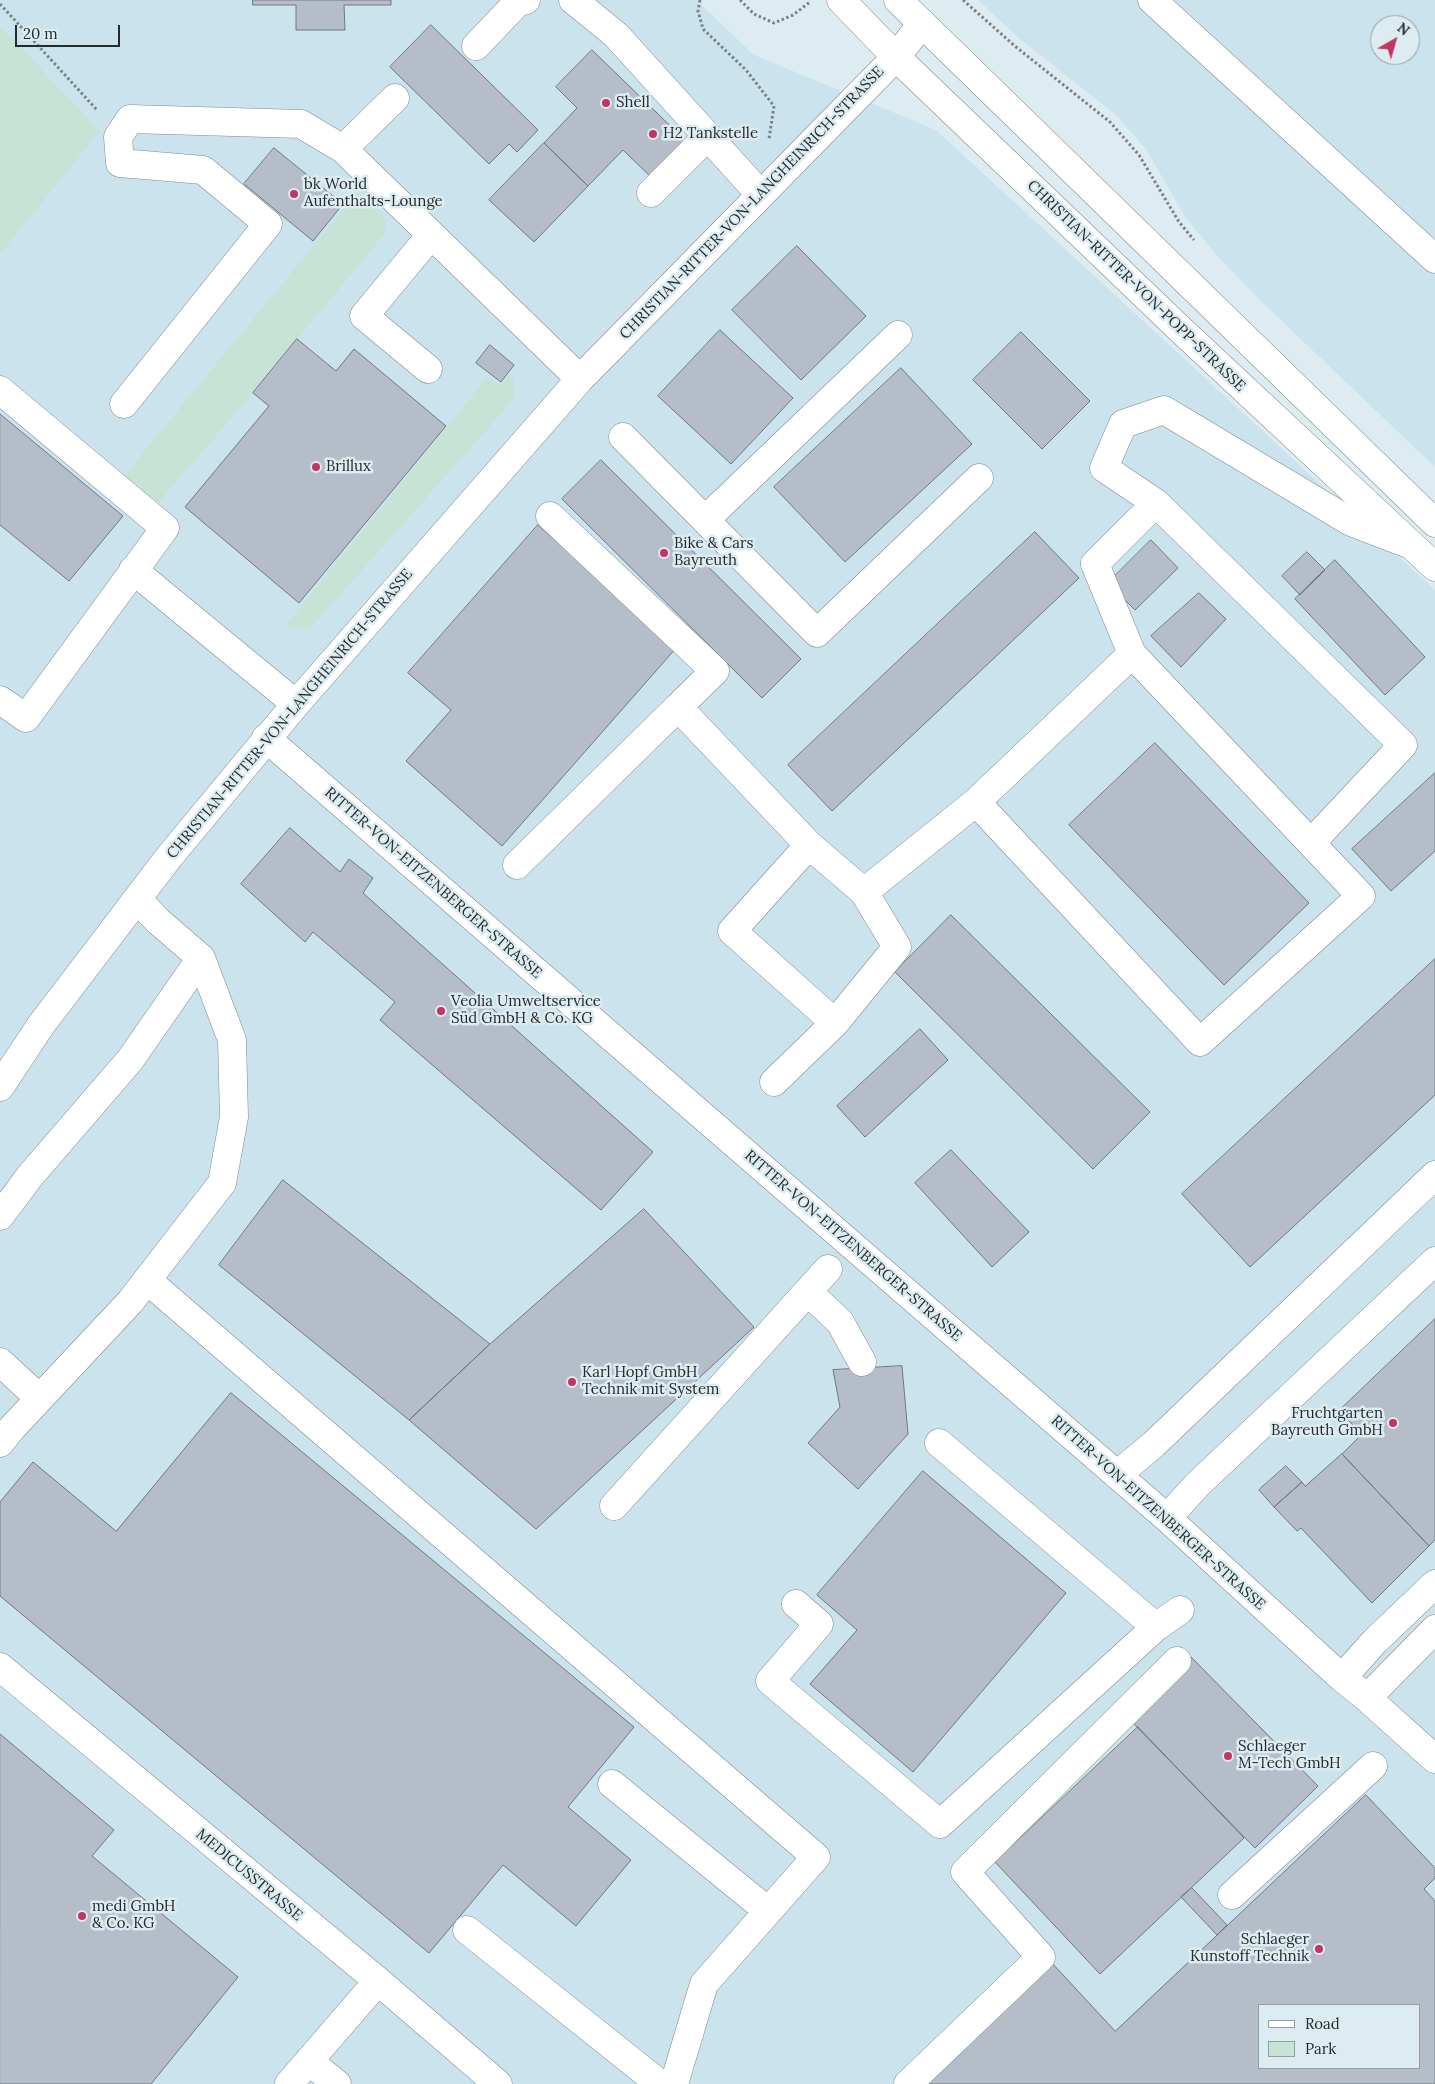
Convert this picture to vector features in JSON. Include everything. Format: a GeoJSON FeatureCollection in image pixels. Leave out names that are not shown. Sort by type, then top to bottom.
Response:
{"type":"FeatureCollection","features":[{"type":"Feature","properties":{"kind":"street"},"geometry":{"type":"LineString","coordinates":[[476,46],[517,3],[526,0]]}},
{"type":"Feature","properties":{"kind":"street"},"geometry":{"type":"LineString","coordinates":[[573,0],[616,35],[760,194]]}},
{"type":"Feature","properties":{"kind":"street","name":"CHRISTIAN-RITTER-VON-POPP-STRASSE"},"geometry":{"type":"LineString","coordinates":[[841,0],[896,56],[1181,330],[1435,567]]}},
{"type":"Feature","properties":{"kind":"street"},"geometry":{"type":"LineString","coordinates":[[898,0],[1435,523]]}},
{"type":"Feature","properties":{"kind":"street"},"geometry":{"type":"LineString","coordinates":[[1152,0],[1435,259]]}},
{"type":"Feature","properties":{"kind":"street","name":"CHRISTIAN-RITTER-VON-LANGHEINRICH-STRASSE"},"geometry":{"type":"LineString","coordinates":[[0,1087],[41,1025],[137,899],[266,738],[580,379],[896,56],[922,25]]}},
{"type":"Feature","properties":{"kind":"street"},"geometry":{"type":"LineString","coordinates":[[343,149],[396,98]]}},
{"type":"Feature","properties":{"kind":"street"},"geometry":{"type":"LineString","coordinates":[[124,404],[268,224],[203,170],[120,162],[118,137],[130,118],[301,124],[343,149],[580,379]]}},
{"type":"Feature","properties":{"kind":"street"},"geometry":{"type":"LineString","coordinates":[[651,193],[708,136]]}},
{"type":"Feature","properties":{"kind":"street"},"geometry":{"type":"LineString","coordinates":[[428,369],[364,316],[431,235]]}},
{"type":"Feature","properties":{"kind":"street"},"geometry":{"type":"LineString","coordinates":[[706,520],[898,335]]}},
{"type":"Feature","properties":{"kind":"street"},"geometry":{"type":"LineString","coordinates":[[0,390],[165,528],[26,718],[0,700]]}},
{"type":"Feature","properties":{"kind":"street"},"geometry":{"type":"LineString","coordinates":[[1311,843],[1402,745],[1156,504],[1104,468],[1123,424],[1164,410],[1351,522],[1411,545]]}},
{"type":"Feature","properties":{"kind":"street"},"geometry":{"type":"LineString","coordinates":[[623,437],[817,633],[978,478]]}},
{"type":"Feature","properties":{"kind":"street"},"geometry":{"type":"LineString","coordinates":[[976,802],[1200,1042],[1361,896],[1132,654],[1095,564],[1156,504]]}},
{"type":"Feature","properties":{"kind":"street"},"geometry":{"type":"LineString","coordinates":[[517,865],[715,671],[550,516]]}},
{"type":"Feature","properties":{"kind":"street"},"geometry":{"type":"LineString","coordinates":[[133,570],[296,704]]}},
{"type":"Feature","properties":{"kind":"street"},"geometry":{"type":"LineString","coordinates":[[864,892],[976,802],[1132,654]]}},
{"type":"Feature","properties":{"kind":"street"},"geometry":{"type":"LineString","coordinates":[[678,707],[809,845],[864,892],[897,947],[835,1023],[774,1082]]}},
{"type":"Feature","properties":{"kind":"street","name":"RITTER-VON-EITZENBERGER-STRASSE"},"geometry":{"type":"LineString","coordinates":[[266,738],[1117,1474],[1342,1678],[1435,1759]]}},
{"type":"Feature","properties":{"kind":"street"},"geometry":{"type":"LineString","coordinates":[[809,845],[732,931],[835,1023]]}},
{"type":"Feature","properties":{"kind":"street"},"geometry":{"type":"LineString","coordinates":[[0,1443],[39,1398],[130,1302],[222,1183],[234,1117],[232,1040],[202,958],[158,921],[137,899]]}},
{"type":"Feature","properties":{"kind":"street"},"geometry":{"type":"LineString","coordinates":[[0,1216],[30,1176],[130,1060],[202,958]]}},
{"type":"Feature","properties":{"kind":"street"},"geometry":{"type":"LineString","coordinates":[[1117,1474],[1154,1444],[1435,1175]]}},
{"type":"Feature","properties":{"kind":"street"},"geometry":{"type":"LineString","coordinates":[[1166,1518],[1198,1484],[1435,1261]]}},
{"type":"Feature","properties":{"kind":"street"},"geometry":{"type":"LineString","coordinates":[[614,1506],[828,1269]]}},
{"type":"Feature","properties":{"kind":"street"},"geometry":{"type":"LineString","coordinates":[[147,1280],[816,1857],[704,1984],[674,2084]]}},
{"type":"Feature","properties":{"kind":"street"},"geometry":{"type":"LineString","coordinates":[[808,1292],[840,1322],[862,1362]]}},
{"type":"Feature","properties":{"kind":"street"},"geometry":{"type":"LineString","coordinates":[[0,1362],[39,1398]]}},
{"type":"Feature","properties":{"kind":"street"},"geometry":{"type":"LineString","coordinates":[[939,1443],[1156,1628]]}},
{"type":"Feature","properties":{"kind":"street"},"geometry":{"type":"LineString","coordinates":[[1342,1678],[1375,1641],[1435,1584]]}},
{"type":"Feature","properties":{"kind":"street"},"geometry":{"type":"LineString","coordinates":[[796,1604],[819,1624],[770,1681],[940,1824],[1156,1628],[1180,1610]]}},
{"type":"Feature","properties":{"kind":"street"},"geometry":{"type":"LineString","coordinates":[[1367,1698],[1435,1629]]}},
{"type":"Feature","properties":{"kind":"street"},"geometry":{"type":"LineString","coordinates":[[908,2084],[1041,1957],[965,1872],[1177,1661]]}},
{"type":"Feature","properties":{"kind":"street","name":"MEDICUSSTRASSE"},"geometry":{"type":"LineString","coordinates":[[0,1667],[498,2084]]}},
{"type":"Feature","properties":{"kind":"street"},"geometry":{"type":"LineString","coordinates":[[1232,1895],[1373,1766]]}},
{"type":"Feature","properties":{"kind":"street"},"geometry":{"type":"LineString","coordinates":[[612,1784],[768,1911]]}},
{"type":"Feature","properties":{"kind":"street"},"geometry":{"type":"LineString","coordinates":[[467,1930],[660,2084]]}},
{"type":"Feature","properties":{"kind":"street"},"geometry":{"type":"LineString","coordinates":[[289,2084],[378,1982]]}},
{"type":"Feature","properties":{"kind":"street"},"geometry":{"type":"LineString","coordinates":[[309,2061],[337,2084]]}},
{"type":"Feature","properties":{"kind":"path"},"geometry":{"type":"LineString","coordinates":[[700,0],[698,11],[703,30],[746,70],[774,106],[769,142],[788,165]]}},
{"type":"Feature","properties":{"kind":"path"},"geometry":{"type":"LineString","coordinates":[[740,0],[754,14],[774,23],[793,15],[813,0]]}},
{"type":"Feature","properties":{"kind":"path"},"geometry":{"type":"LineString","coordinates":[[963,0],[1016,47],[1110,122],[1139,155],[1179,222],[1195,242]]}},
{"type":"Feature","properties":{"kind":"path"},"geometry":{"type":"LineString","coordinates":[[0,4],[98,111],[125,127]]}},
{"type":"Feature","properties":{"kind":"shaded area"},"geometry":{"type":"Polygon","coordinates":[[[0,0],[696,0],[754,55],[936,130],[1435,590],[1435,2084],[0,2084],[0,0]]]}},
{"type":"Feature","properties":{"kind":"shaded area"},"geometry":{"type":"Polygon","coordinates":[[[978,0],[1435,0],[1435,467],[1264,304],[1217,256],[1184,215],[1146,149],[1116,115],[1021,40],[978,0]]]}},
{"type":"Feature","properties":{"kind":"green space"},"geometry":{"type":"Polygon","coordinates":[[[0,26],[100,131],[0,254],[0,26]]]}},
{"type":"Feature","properties":{"kind":"green space"},"geometry":{"type":"Polygon","coordinates":[[[357,193],[384,214],[386,232],[253,393],[157,504],[124,476],[357,193]]]}},
{"type":"Feature","properties":{"kind":"green space"},"geometry":{"type":"Polygon","coordinates":[[[513,372],[513,400],[308,631],[285,626],[487,378],[501,386],[513,372]]]}},
{"type":"Feature","properties":{"kind":"building"},"geometry":{"type":"Polygon","coordinates":[[[253,0],[391,0],[391,5],[344,5],[345,30],[296,30],[296,5],[253,5],[253,0]]]}},
{"type":"Feature","properties":{"kind":"building"},"geometry":{"type":"Polygon","coordinates":[[[431,25],[538,130],[517,152],[509,144],[489,164],[390,67],[431,25]]]}},
{"type":"Feature","properties":{"kind":"building"},"geometry":{"type":"Polygon","coordinates":[[[592,50],[688,143],[653,179],[623,150],[588,186],[544,143],[577,108],[556,87],[592,50]]]}},
{"type":"Feature","properties":{"kind":"building"},"geometry":{"type":"Polygon","coordinates":[[[544,143],[588,186],[534,242],[489,200],[544,143]]]}},
{"type":"Feature","properties":{"kind":"building","name":"bk World Aufenthalts-Lounge"},"geometry":{"type":"Polygon","coordinates":[[[274,148],[343,204],[313,241],[244,184],[274,148]]]}},
{"type":"Feature","properties":{"kind":"building"},"geometry":{"type":"Polygon","coordinates":[[[797,246],[866,316],[801,380],[732,310],[797,246]]]}},
{"type":"Feature","properties":{"kind":"building"},"geometry":{"type":"Polygon","coordinates":[[[720,330],[793,398],[731,464],[658,396],[720,330]]]}},
{"type":"Feature","properties":{"kind":"building"},"geometry":{"type":"Polygon","coordinates":[[[1021,332],[1090,401],[1042,449],[973,380],[1021,332]]]}},
{"type":"Feature","properties":{"kind":"building","name":"Brillux"},"geometry":{"type":"Polygon","coordinates":[[[297,339],[336,371],[354,349],[446,426],[299,603],[185,507],[269,406],[253,393],[297,339]]]}},
{"type":"Feature","properties":{"kind":"building"},"geometry":{"type":"Polygon","coordinates":[[[490,345],[514,365],[501,382],[476,363],[490,345]]]}},
{"type":"Feature","properties":{"kind":"building"},"geometry":{"type":"Polygon","coordinates":[[[901,368],[972,444],[845,562],[774,487],[901,368]]]}},
{"type":"Feature","properties":{"kind":"building"},"geometry":{"type":"Polygon","coordinates":[[[0,414],[123,516],[69,581],[0,525],[0,414]]]}},
{"type":"Feature","properties":{"kind":"building"},"geometry":{"type":"Polygon","coordinates":[[[601,460],[801,659],[762,698],[562,499],[601,460]]]}},
{"type":"Feature","properties":{"kind":"building"},"geometry":{"type":"Polygon","coordinates":[[[538,525],[677,647],[502,846],[406,761],[451,710],[408,673],[538,525]]]}},
{"type":"Feature","properties":{"kind":"building"},"geometry":{"type":"Polygon","coordinates":[[[1035,532],[1079,578],[832,811],[788,765],[1035,532]]]}},
{"type":"Feature","properties":{"kind":"building"},"geometry":{"type":"Polygon","coordinates":[[[1151,540],[1178,568],[1135,610],[1108,583],[1151,540]]]}},
{"type":"Feature","properties":{"kind":"building"},"geometry":{"type":"Polygon","coordinates":[[[1307,552],[1325,570],[1300,595],[1282,576],[1307,552]]]}},
{"type":"Feature","properties":{"kind":"building"},"geometry":{"type":"Polygon","coordinates":[[[1335,560],[1425,657],[1385,695],[1295,599],[1335,560]]]}},
{"type":"Feature","properties":{"kind":"building"},"geometry":{"type":"Polygon","coordinates":[[[1199,593],[1226,619],[1181,667],[1151,636],[1199,593]]]}},
{"type":"Feature","properties":{"kind":"building"},"geometry":{"type":"Polygon","coordinates":[[[1155,743],[1309,903],[1224,985],[1069,825],[1155,743]]]}},
{"type":"Feature","properties":{"kind":"building"},"geometry":{"type":"Polygon","coordinates":[[[1435,773],[1435,851],[1391,891],[1352,849],[1435,773]]]}},
{"type":"Feature","properties":{"kind":"building","name":"Veolia Umweltservice Süd GmbH & Co. KG"},"geometry":{"type":"Polygon","coordinates":[[[290,828],[340,872],[349,859],[373,878],[363,893],[653,1152],[601,1210],[380,1020],[395,1002],[313,932],[305,942],[241,884],[290,828]]]}},
{"type":"Feature","properties":{"kind":"building"},"geometry":{"type":"Polygon","coordinates":[[[951,915],[1150,1112],[1093,1169],[895,972],[951,915]]]}},
{"type":"Feature","properties":{"kind":"building"},"geometry":{"type":"Polygon","coordinates":[[[1435,959],[1435,1095],[1250,1267],[1182,1194],[1435,959]]]}},
{"type":"Feature","properties":{"kind":"building"},"geometry":{"type":"Polygon","coordinates":[[[920,1029],[948,1060],[865,1137],[837,1106],[920,1029]]]}},
{"type":"Feature","properties":{"kind":"building"},"geometry":{"type":"Polygon","coordinates":[[[951,1150],[1029,1232],[992,1267],[915,1183],[951,1150]]]}},
{"type":"Feature","properties":{"kind":"building"},"geometry":{"type":"Polygon","coordinates":[[[283,1180],[490,1344],[409,1420],[219,1265],[283,1180]]]}},
{"type":"Feature","properties":{"kind":"building","name":"Karl Hopf GmbH Technik mit System"},"geometry":{"type":"Polygon","coordinates":[[[644,1209],[754,1327],[536,1529],[409,1420],[490,1344],[644,1209]]]}},
{"type":"Feature","properties":{"kind":"building","name":"Fruchtgarten Bayreuth GmbH"},"geometry":{"type":"Polygon","coordinates":[[[1435,1319],[1435,1540],[1429,1546],[1342,1454],[1362,1434],[1339,1411],[1435,1319]]]}},
{"type":"Feature","properties":{"kind":"building"},"geometry":{"type":"Polygon","coordinates":[[[902,1366],[908,1434],[858,1489],[808,1443],[840,1407],[833,1370],[902,1366]]]}},
{"type":"Feature","properties":{"kind":"building"},"geometry":{"type":"Polygon","coordinates":[[[231,1393],[634,1727],[568,1807],[631,1860],[576,1926],[503,1865],[429,1953],[0,1596],[0,1502],[33,1462],[116,1531],[231,1393]]]}},
{"type":"Feature","properties":{"kind":"building"},"geometry":{"type":"Polygon","coordinates":[[[1342,1454],[1429,1546],[1372,1603],[1301,1528],[1297,1531],[1274,1507],[1302,1482],[1305,1486],[1342,1454]]]}},
{"type":"Feature","properties":{"kind":"building"},"geometry":{"type":"Polygon","coordinates":[[[1286,1466],[1302,1482],[1274,1507],[1259,1490],[1286,1466]]]}},
{"type":"Feature","properties":{"kind":"building"},"geometry":{"type":"Polygon","coordinates":[[[923,1471],[1066,1593],[913,1772],[810,1684],[857,1630],[817,1595],[923,1471]]]}},
{"type":"Feature","properties":{"kind":"building","name":"Schlaeger M-Tech GmbH"},"geometry":{"type":"Polygon","coordinates":[[[1190,1656],[1318,1786],[1255,1848],[1128,1718],[1190,1656]]]}},
{"type":"Feature","properties":{"kind":"building"},"geometry":{"type":"Polygon","coordinates":[[[1138,1727],[1244,1838],[1100,1974],[995,1862],[1138,1727]]]}},
{"type":"Feature","properties":{"kind":"building","name":"medi GmbH & Co. KG"},"geometry":{"type":"Polygon","coordinates":[[[0,1734],[114,1830],[92,1856],[238,1977],[151,2084],[0,2084],[0,1734]]]}},
{"type":"Feature","properties":{"kind":"building","name":"Schlaeger Kunstoff Technik"},"geometry":{"type":"Polygon","coordinates":[[[1366,1795],[1435,1868],[1435,1878],[1424,1889],[1435,1901],[1435,2084],[922,2084],[1051,1962],[1115,2031],[1366,1795]]]}},
{"type":"Feature","properties":{"kind":"building"},"geometry":{"type":"Polygon","coordinates":[[[1192,1888],[1227,1925],[1217,1935],[1181,1897],[1192,1888]]]}},
{"type":"Feature","properties":{"kind":"place","name":"Shell"},"geometry":{"type":"Point","coordinates":[606,103]}},
{"type":"Feature","properties":{"kind":"place","name":"H2 Tankstelle"},"geometry":{"type":"Point","coordinates":[653,134]}},
{"type":"Feature","properties":{"kind":"place","name":"bk World Aufenthalts-Lounge"},"geometry":{"type":"Point","coordinates":[294,194]}},
{"type":"Feature","properties":{"kind":"place","name":"Brillux"},"geometry":{"type":"Point","coordinates":[316,467]}},
{"type":"Feature","properties":{"kind":"place","name":"Bike & Cars Bayreuth"},"geometry":{"type":"Point","coordinates":[664,553]}},
{"type":"Feature","properties":{"kind":"place","name":"Veolia Umweltservice Süd GmbH & Co. KG"},"geometry":{"type":"Point","coordinates":[441,1011]}},
{"type":"Feature","properties":{"kind":"place","name":"Karl Hopf GmbH Technik mit System"},"geometry":{"type":"Point","coordinates":[572,1382]}},
{"type":"Feature","properties":{"kind":"place","name":"Fruchtgarten Bayreuth GmbH"},"geometry":{"type":"Point","coordinates":[1393,1423]}},
{"type":"Feature","properties":{"kind":"place","name":"Schlaeger M-Tech GmbH"},"geometry":{"type":"Point","coordinates":[1228,1756]}},
{"type":"Feature","properties":{"kind":"place","name":"medi GmbH & Co. KG"},"geometry":{"type":"Point","coordinates":[82,1916]}},
{"type":"Feature","properties":{"kind":"place","name":"Schlaeger Kunstoff Technik"},"geometry":{"type":"Point","coordinates":[1319,1949]}}]}
